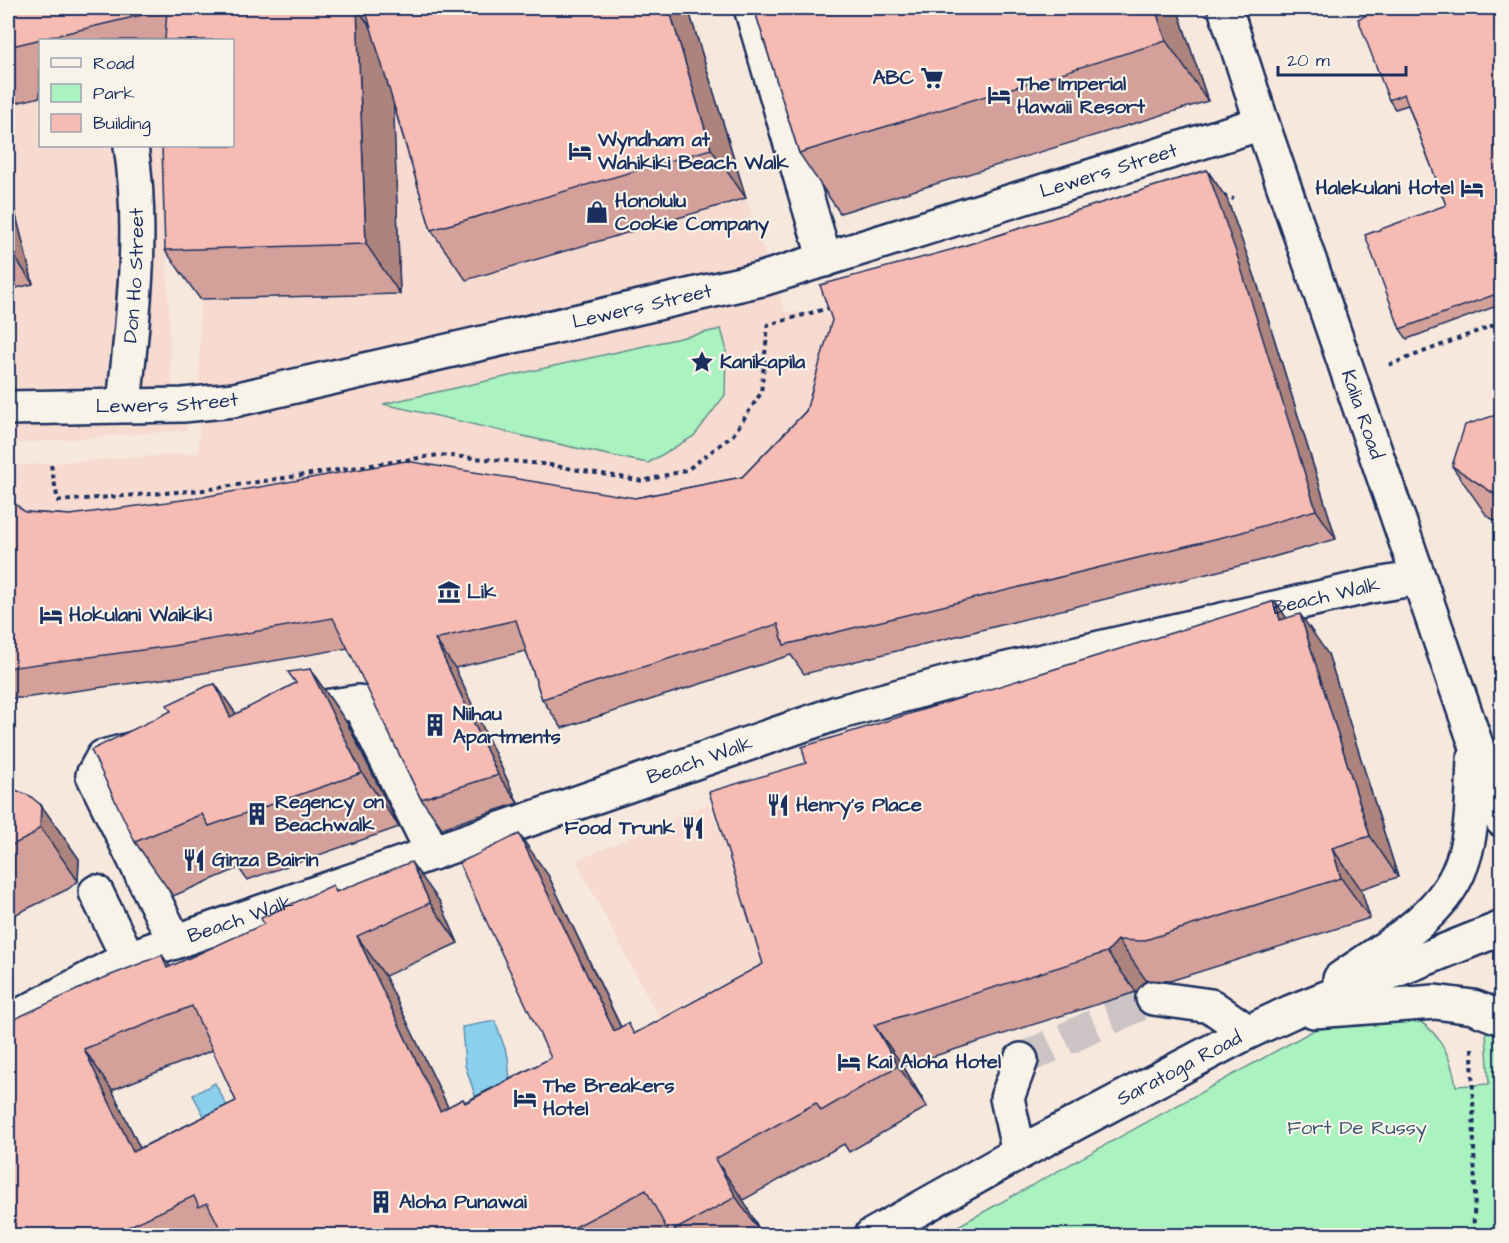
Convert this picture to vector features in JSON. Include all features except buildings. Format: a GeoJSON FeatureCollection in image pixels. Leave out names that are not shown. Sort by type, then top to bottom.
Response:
{"type":"FeatureCollection","features":[{"type":"Feature","properties":{"kind":"street"},"geometry":{"type":"LineString","coordinates":[[751,8],[825,260]]}},
{"type":"Feature","properties":{"kind":"street","name":"Kalia Road"},"geometry":{"type":"LineString","coordinates":[[1225,8],[1262,123],[1502,820]]}},
{"type":"Feature","properties":{"kind":"street","name":"Lewers Street"},"geometry":{"type":"LineString","coordinates":[[8,408],[124,404],[183,405],[234,400],[762,279],[1262,123]]}},
{"type":"Feature","properties":{"kind":"street","name":"Don Ho Street"},"geometry":{"type":"LineString","coordinates":[[124,404],[139,246],[136,176],[131,147]]}},
{"type":"Feature","properties":{"kind":"street","name":"Beach Walk"},"geometry":{"type":"LineString","coordinates":[[8,1022],[128,958],[837,713],[955,681],[1371,586],[1418,578]]}},
{"type":"Feature","properties":{"kind":"street"},"geometry":{"type":"LineString","coordinates":[[258,717],[358,702],[433,853]]}},
{"type":"Feature","properties":{"kind":"street"},"geometry":{"type":"LineString","coordinates":[[169,740],[103,757],[93,775],[175,942]]}},
{"type":"Feature","properties":{"kind":"street"},"geometry":{"type":"LineString","coordinates":[[1291,1012],[1430,912],[1458,873],[1471,825],[1475,742]]}},
{"type":"Feature","properties":{"kind":"street"},"geometry":{"type":"LineString","coordinates":[[96,892],[128,958]]}},
{"type":"Feature","properties":{"kind":"street","name":"Saratoga Road"},"geometry":{"type":"LineString","coordinates":[[871,1236],[1019,1153],[1248,1032],[1291,1012],[1502,928]]}},
{"type":"Feature","properties":{"kind":"street"},"geometry":{"type":"LineString","coordinates":[[1153,998],[1211,1006],[1248,1032]]}},
{"type":"Feature","properties":{"kind":"street"},"geometry":{"type":"LineString","coordinates":[[1291,1012],[1367,1009],[1435,1002],[1473,1007],[1502,1017]]}},
{"type":"Feature","properties":{"kind":"street"},"geometry":{"type":"LineString","coordinates":[[1019,1153],[1007,1098],[1021,1060]]}},
{"type":"Feature","properties":{"kind":"path"},"geometry":{"type":"LineString","coordinates":[[1217,195],[1234,199]]}},
{"type":"Feature","properties":{"kind":"path"},"geometry":{"type":"LineString","coordinates":[[51,465],[58,501],[203,490],[439,455],[544,464],[643,481],[687,470],[733,435],[761,393],[768,325],[835,306]]}},
{"type":"Feature","properties":{"kind":"path"},"geometry":{"type":"LineString","coordinates":[[1389,365],[1502,321]]}},
{"type":"Feature","properties":{"kind":"path"},"geometry":{"type":"LineString","coordinates":[[1473,1236],[1475,1196],[1472,1049],[1476,1040]]}},
{"type":"Feature","properties":{"kind":"shaded area"},"geometry":{"type":"Polygon","coordinates":[[[8,8],[689,8],[746,198],[785,312],[840,314],[1227,199],[1256,280],[1336,539],[1259,561],[804,674],[798,653],[562,728],[536,649],[472,663],[454,630],[192,675],[8,697],[8,466],[199,453],[200,299],[195,162],[234,147],[234,39],[39,39],[39,147],[163,147],[171,379],[187,430],[8,444],[8,8]]]}},
{"type":"Feature","properties":{"kind":"shaded area"},"geometry":{"type":"Polygon","coordinates":[[[708,804],[771,959],[659,1018],[576,861],[708,804]]]}},
{"type":"Feature","properties":{"kind":"green space"},"geometry":{"type":"Polygon","coordinates":[[[721,329],[726,347],[725,395],[694,436],[648,463],[383,404],[721,329]]]}},
{"type":"Feature","properties":{"kind":"green space","name":"Fort De Russy"},"geometry":{"type":"Polygon","coordinates":[[[1501,989],[1501,1235],[940,1236],[1334,1019],[1383,1015],[1408,1016],[1428,1027],[1442,1044],[1451,1065],[1456,1086],[1489,1084],[1484,999],[1501,989]]]}},
{"type":"Feature","properties":{"kind":"water"},"geometry":{"type":"Polygon","coordinates":[[[495,1021],[508,1057],[511,1096],[478,1104],[465,1065],[462,1027],[495,1021]]]}},
{"type":"Feature","properties":{"kind":"water"},"geometry":{"type":"Polygon","coordinates":[[[215,1083],[242,1135],[220,1146],[193,1095],[215,1083]]]}},
{"type":"Feature","properties":{"kind":"tunnel"},"geometry":{"type":"LineString","coordinates":[[1021,1060],[1153,998]]}},
{"type":"Feature","properties":{"kind":"place","name":"ABC"},"geometry":{"type":"Point","coordinates":[932,78]}},
{"type":"Feature","properties":{"kind":"place","name":"The Imperial Hawaii Resort"},"geometry":{"type":"Point","coordinates":[999,95]}},
{"type":"Feature","properties":{"kind":"place","name":"Wyndham at Wahikiki Beach Walk"},"geometry":{"type":"Point","coordinates":[580,151]}},
{"type":"Feature","properties":{"kind":"place","name":"Halekulani Hotel"},"geometry":{"type":"Point","coordinates":[1472,188]}},
{"type":"Feature","properties":{"kind":"place","name":"Honolulu Cookie Company"},"geometry":{"type":"Point","coordinates":[597,212]}},
{"type":"Feature","properties":{"kind":"place","name":"Kanikapila"},"geometry":{"type":"Point","coordinates":[702,362]}},
{"type":"Feature","properties":{"kind":"place","name":"Lik"},"geometry":{"type":"Point","coordinates":[449,592]}},
{"type":"Feature","properties":{"kind":"place","name":"Hokulani Waikiki"},"geometry":{"type":"Point","coordinates":[51,615]}},
{"type":"Feature","properties":{"kind":"place","name":"Niihau Apartments"},"geometry":{"type":"Point","coordinates":[435,725]}},
{"type":"Feature","properties":{"kind":"place","name":"Henry's Place"},"geometry":{"type":"Point","coordinates":[778,805]}},
{"type":"Feature","properties":{"kind":"place","name":"Regency on Beachwalk"},"geometry":{"type":"Point","coordinates":[257,814]}},
{"type":"Feature","properties":{"kind":"place","name":"Food Trunk"},"geometry":{"type":"Point","coordinates":[693,828]}},
{"type":"Feature","properties":{"kind":"place","name":"Ginza Bairin"},"geometry":{"type":"Point","coordinates":[194,860]}},
{"type":"Feature","properties":{"kind":"place","name":"Kai Aloha Hotel"},"geometry":{"type":"Point","coordinates":[849,1062]}},
{"type":"Feature","properties":{"kind":"place","name":"The Breakers Hotel"},"geometry":{"type":"Point","coordinates":[525,1098]}},
{"type":"Feature","properties":{"kind":"place","name":"Aloha Punawai"},"geometry":{"type":"Point","coordinates":[381,1202]}}]}
